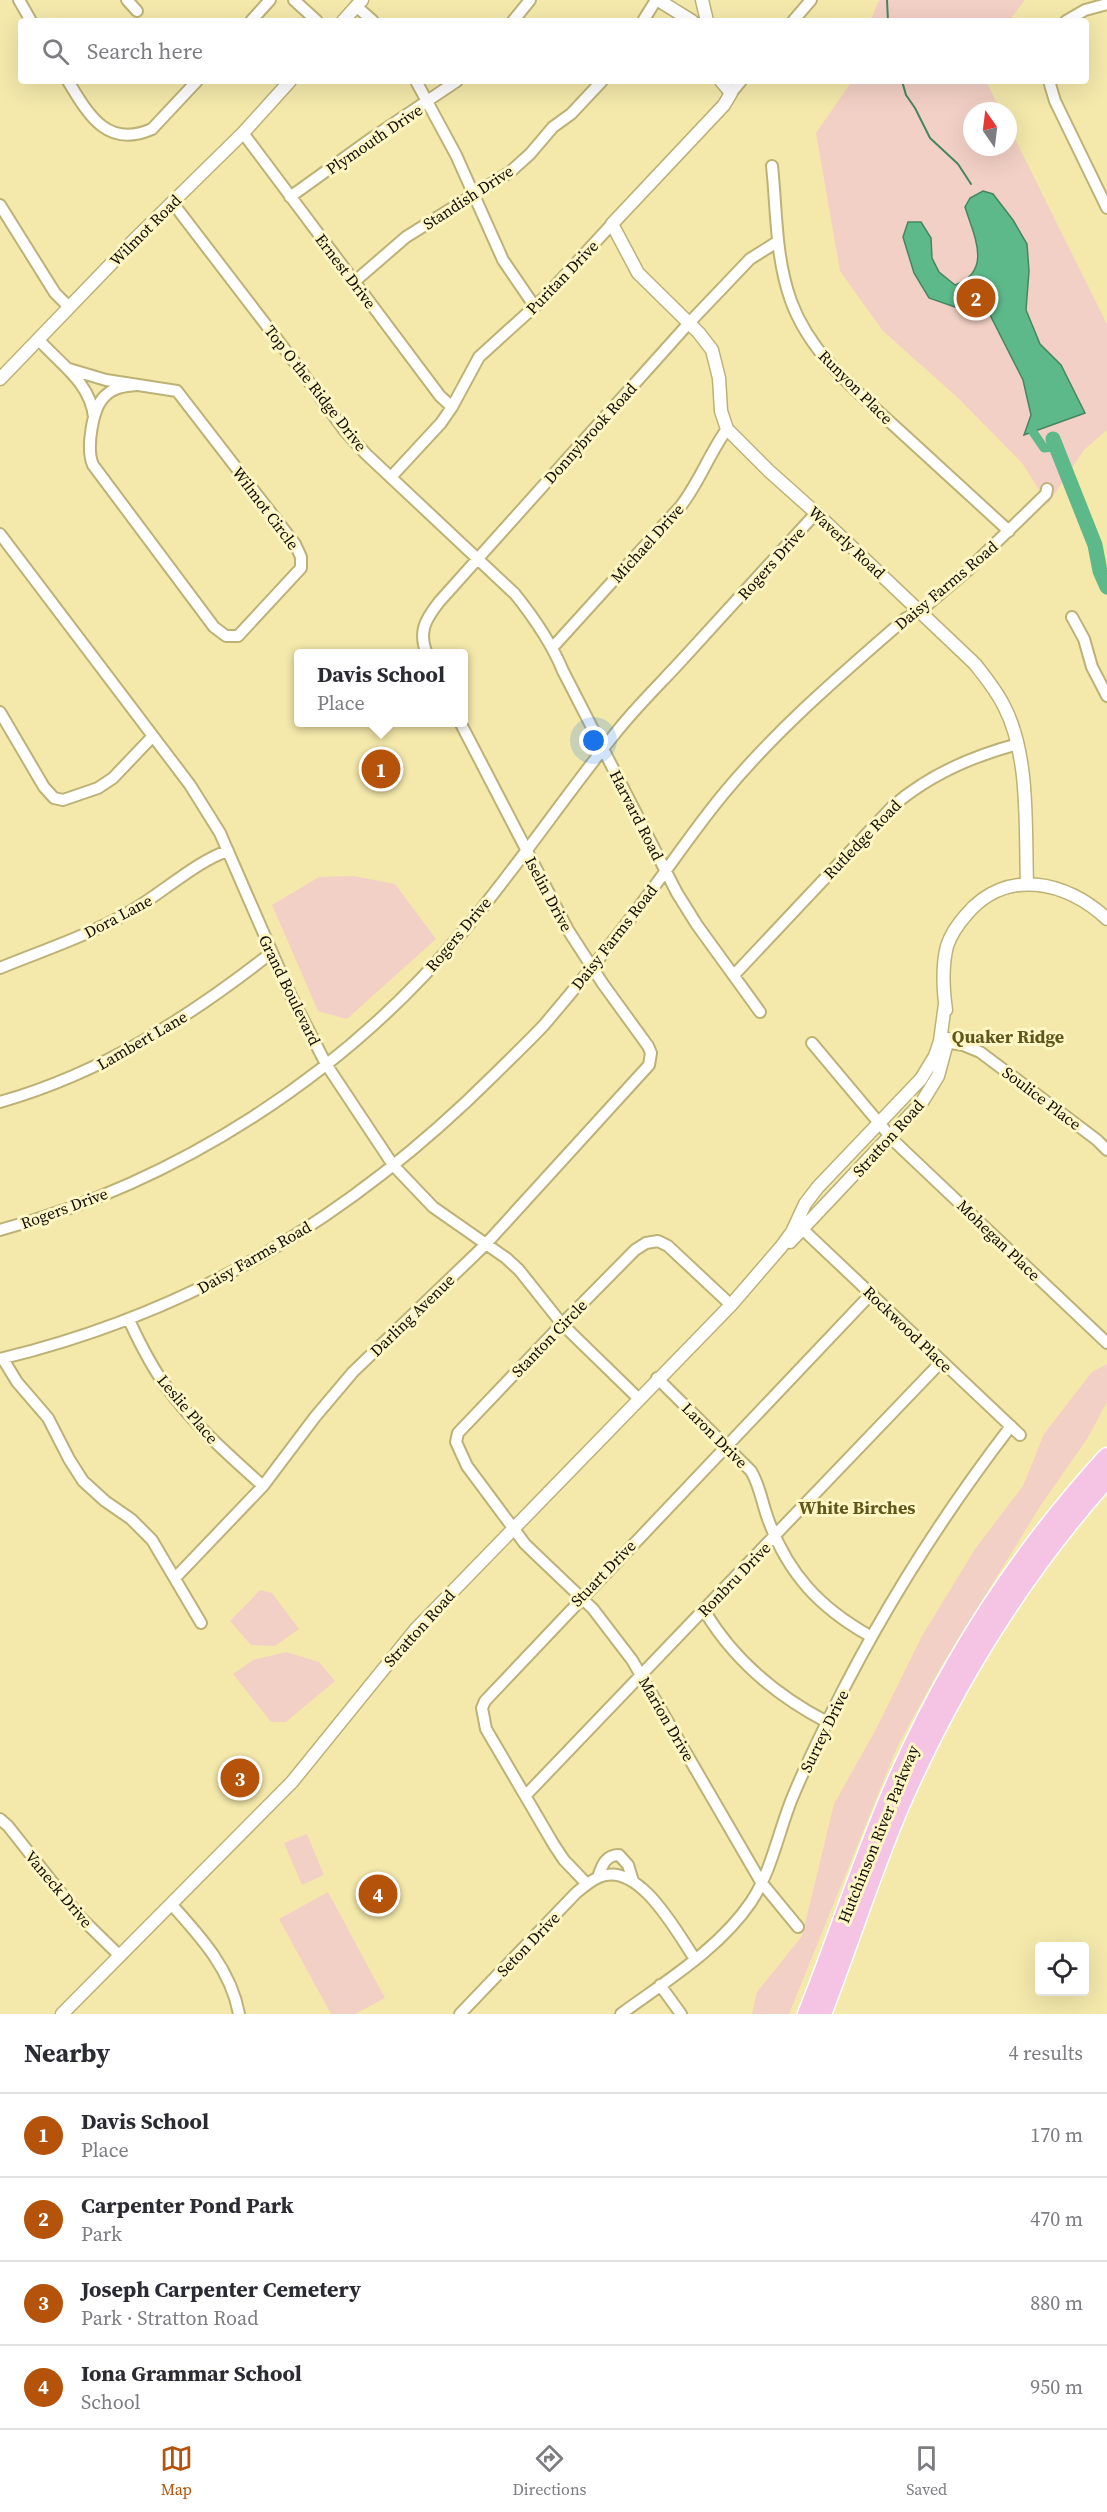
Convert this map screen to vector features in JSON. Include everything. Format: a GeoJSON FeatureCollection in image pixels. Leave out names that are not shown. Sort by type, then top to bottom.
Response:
{"type":"FeatureCollection","features":[{"type":"Feature","properties":{"kind":"highway"},"geometry":{"type":"LineString","coordinates":[[1087,1478],[1107,1448]]}},
{"type":"Feature","properties":{"kind":"highway","name":"Hutchinson River Parkway"},"geometry":{"type":"LineString","coordinates":[[807,2014],[896,1782],[935,1701],[964,1649],[1013,1574],[1087,1478],[1107,1456]]}},
{"type":"Feature","properties":{"kind":"highway","name":"Hutchinson River Parkway"},"geometry":{"type":"LineString","coordinates":[[822,2014],[899,1809],[948,1706],[1017,1593],[1052,1544],[1107,1478]]}},
{"type":"Feature","properties":{"kind":"street"},"geometry":{"type":"LineString","coordinates":[[18,0],[29,18]]}},
{"type":"Feature","properties":{"kind":"street"},"geometry":{"type":"LineString","coordinates":[[127,0],[137,11]]}},
{"type":"Feature","properties":{"kind":"street"},"geometry":{"type":"LineString","coordinates":[[254,18],[270,0]]}},
{"type":"Feature","properties":{"kind":"street"},"geometry":{"type":"LineString","coordinates":[[294,0],[313,18]]}},
{"type":"Feature","properties":{"kind":"street"},"geometry":{"type":"LineString","coordinates":[[515,18],[530,0]]}},
{"type":"Feature","properties":{"kind":"street"},"geometry":{"type":"LineString","coordinates":[[645,18],[657,0],[687,18]]}},
{"type":"Feature","properties":{"kind":"street"},"geometry":{"type":"LineString","coordinates":[[702,0],[706,18]]}},
{"type":"Feature","properties":{"kind":"street"},"geometry":{"type":"LineString","coordinates":[[796,18],[811,0]]}},
{"type":"Feature","properties":{"kind":"street"},"geometry":{"type":"LineString","coordinates":[[346,18],[359,3],[371,18]]}},
{"type":"Feature","properties":{"kind":"street"},"geometry":{"type":"LineString","coordinates":[[1071,18],[1085,10],[1107,4]]}},
{"type":"Feature","properties":{"kind":"street"},"geometry":{"type":"LineString","coordinates":[[70,84],[93,119],[107,130],[125,135],[143,133],[159,123],[194,84]]}},
{"type":"Feature","properties":{"kind":"street","name":"Wilmot Road"},"geometry":{"type":"LineString","coordinates":[[0,380],[172,202],[243,133],[287,84]]}},
{"type":"Feature","properties":{"kind":"street"},"geometry":{"type":"LineString","coordinates":[[418,84],[456,155],[503,260],[535,307]]}},
{"type":"Feature","properties":{"kind":"street","name":"Plymouth Drive"},"geometry":{"type":"LineString","coordinates":[[290,197],[453,84]]}},
{"type":"Feature","properties":{"kind":"street","name":"Standish Drive"},"geometry":{"type":"LineString","coordinates":[[354,282],[406,237],[510,172],[530,154],[553,127],[571,114],[599,84]]}},
{"type":"Feature","properties":{"kind":"street"},"geometry":{"type":"LineString","coordinates":[[724,84],[731,93]]}},
{"type":"Feature","properties":{"kind":"street","name":"Puritan Drive"},"geometry":{"type":"LineString","coordinates":[[391,477],[441,423],[478,357],[535,307],[724,105],[738,84]]}},
{"type":"Feature","properties":{"kind":"street"},"geometry":{"type":"LineString","coordinates":[[1050,84],[1055,101],[1107,208]]}},
{"type":"Feature","properties":{"kind":"street","name":"Ernest Drive"},"geometry":{"type":"LineString","coordinates":[[243,133],[440,396],[452,407]]}},
{"type":"Feature","properties":{"kind":"street","name":"Runyon Place"},"geometry":{"type":"LineString","coordinates":[[772,166],[779,259],[797,315],[810,340],[826,361],[1009,531]]}},
{"type":"Feature","properties":{"kind":"street","name":"Top O the Ridge Drive"},"geometry":{"type":"LineString","coordinates":[[172,202],[344,430],[477,559]]}},
{"type":"Feature","properties":{"kind":"street"},"geometry":{"type":"LineString","coordinates":[[0,205],[55,293],[69,307]]}},
{"type":"Feature","properties":{"kind":"street","name":"Waverly Road"},"geometry":{"type":"LineString","coordinates":[[612,224],[638,273],[707,341],[715,358],[721,411],[728,429],[769,471],[975,664],[994,687],[1005,707],[1018,744],[1027,884]]}},
{"type":"Feature","properties":{"kind":"street","name":"Donnybrook Road"},"geometry":{"type":"LineString","coordinates":[[425,649],[422,630],[427,617],[477,559],[689,323],[750,259],[777,242]]}},
{"type":"Feature","properties":{"kind":"street","name":"Wilmot Circle"},"geometry":{"type":"LineString","coordinates":[[38,339],[69,369],[90,397],[94,419]]}},
{"type":"Feature","properties":{"kind":"street","name":"Wilmot Circle"},"geometry":{"type":"LineString","coordinates":[[69,369],[106,380],[171,389],[180,394],[299,551],[301,568],[238,636],[226,636],[214,627],[93,465],[90,454],[94,419],[100,403],[107,394],[120,387],[137,385]]}},
{"type":"Feature","properties":{"kind":"street","name":"Michael Drive"},"geometry":{"type":"LineString","coordinates":[[553,647],[693,491],[717,443],[728,429]]}},
{"type":"Feature","properties":{"kind":"street","name":"Daisy Farms Road"},"geometry":{"type":"LineString","coordinates":[[2,1359],[53,1346],[129,1320],[191,1294],[267,1254],[357,1193],[449,1120],[542,1027],[593,967],[726,790],[779,733],[838,677],[906,618],[920,612],[1009,531],[1046,494],[1047,489]]}},
{"type":"Feature","properties":{"kind":"street","name":"Rogers Drive"},"geometry":{"type":"LineString","coordinates":[[0,1230],[58,1212],[119,1189],[167,1166],[252,1118],[326,1064],[412,986],[461,934],[623,725],[816,513]]}},
{"type":"Feature","properties":{"kind":"street","name":"Grand Boulevard"},"geometry":{"type":"LineString","coordinates":[[0,534],[190,785],[228,851],[271,953],[326,1064],[393,1165],[433,1207],[506,1258],[519,1270],[562,1324],[638,1398]]}},
{"type":"Feature","properties":{"kind":"street","name":"Harvard Road"},"geometry":{"type":"LineString","coordinates":[[477,559],[515,594],[553,647],[665,870],[697,925],[760,1012]]}},
{"type":"Feature","properties":{"kind":"street"},"geometry":{"type":"LineString","coordinates":[[1072,617],[1084,639],[1092,668],[1106,693]]}},
{"type":"Feature","properties":{"kind":"street"},"geometry":{"type":"LineString","coordinates":[[0,712],[44,787],[51,795],[59,799],[69,799],[105,784],[153,736]]}},
{"type":"Feature","properties":{"kind":"street","name":"Iselin Drive"},"geometry":{"type":"LineString","coordinates":[[462,727],[568,930],[648,1046],[651,1057]]}},
{"type":"Feature","properties":{"kind":"street","name":"Rutledge Road"},"geometry":{"type":"LineString","coordinates":[[734,975],[906,794],[966,761],[1018,744]]}},
{"type":"Feature","properties":{"kind":"street","name":"Dora Lane"},"geometry":{"type":"LineString","coordinates":[[0,968],[115,920],[166,889],[214,855],[228,851]]}},
{"type":"Feature","properties":{"kind":"street","name":"Stratton Road"},"geometry":{"type":"LineString","coordinates":[[62,2014],[292,1782],[401,1645],[657,1378],[731,1305],[799,1227],[892,1137],[922,1102],[938,1076],[945,1004],[943,965],[948,944],[954,930],[973,908],[988,895],[1002,889],[1027,884],[1044,885],[1079,897],[1107,920]]}},
{"type":"Feature","properties":{"kind":"street","name":"Lambert Lane"},"geometry":{"type":"LineString","coordinates":[[0,1102],[63,1082],[130,1050],[192,1012],[271,953]]}},
{"type":"Feature","properties":{"kind":"street","name":"Stratton Road"},"geometry":{"type":"LineString","coordinates":[[799,1227],[805,1204],[811,1196],[921,1079],[943,1042]]}},
{"type":"Feature","properties":{"kind":"street","name":"Soulice Place"},"geometry":{"type":"LineString","coordinates":[[943,1042],[980,1052],[1097,1140],[1107,1150]]}},
{"type":"Feature","properties":{"kind":"street","name":"Mohegan Place"},"geometry":{"type":"LineString","coordinates":[[812,1043],[892,1137],[1107,1343]]}},
{"type":"Feature","properties":{"kind":"street","name":"Darling Avenue"},"geometry":{"type":"LineString","coordinates":[[176,1577],[263,1486],[315,1417],[353,1372],[485,1245],[636,1082],[649,1065],[651,1057]]}},
{"type":"Feature","properties":{"kind":"street","name":"Rockwood Place"},"geometry":{"type":"LineString","coordinates":[[799,1227],[872,1293],[1020,1435]]}},
{"type":"Feature","properties":{"kind":"street","name":"Stanton Circle"},"geometry":{"type":"LineString","coordinates":[[512,1529],[467,1466],[457,1447],[456,1438],[562,1324],[635,1250],[646,1243],[658,1240],[668,1246],[731,1305]]}},
{"type":"Feature","properties":{"kind":"street","name":"Stuart Drive"},"geometry":{"type":"LineString","coordinates":[[587,1884],[564,1860],[486,1729],[483,1708],[485,1701],[494,1688],[872,1293]]}},
{"type":"Feature","properties":{"kind":"street","name":"Leslie Place"},"geometry":{"type":"LineString","coordinates":[[129,1320],[145,1353],[169,1390],[215,1442],[263,1486]]}},
{"type":"Feature","properties":{"kind":"street"},"geometry":{"type":"LineString","coordinates":[[2,1359],[17,1382],[48,1418],[83,1481],[105,1501],[142,1528],[176,1577],[201,1623]]}},
{"type":"Feature","properties":{"kind":"street","name":"Ronbru Drive"},"geometry":{"type":"LineString","coordinates":[[526,1795],[942,1361]]}},
{"type":"Feature","properties":{"kind":"street","name":"Laron Drive"},"geometry":{"type":"LineString","coordinates":[[657,1378],[726,1445],[755,1478],[786,1560],[810,1591],[827,1608],[870,1636]]}},
{"type":"Feature","properties":{"kind":"street","name":"Surrey Drive"},"geometry":{"type":"LineString","coordinates":[[621,2014],[695,1959],[735,1921],[751,1902],[761,1882],[791,1801],[826,1722],[870,1636],[942,1520],[1011,1426]]}},
{"type":"Feature","properties":{"kind":"street","name":"Marion Drive"},"geometry":{"type":"LineString","coordinates":[[512,1529],[593,1609],[642,1676],[761,1882],[798,1927]]}},
{"type":"Feature","properties":{"kind":"street"},"geometry":{"type":"LineString","coordinates":[[704,1610],[727,1643],[758,1676],[826,1722]]}},
{"type":"Feature","properties":{"kind":"street","name":"Vaneck Drive"},"geometry":{"type":"LineString","coordinates":[[0,1819],[80,1917],[120,1956]]}},
{"type":"Feature","properties":{"kind":"street","name":"Seton Drive"},"geometry":{"type":"LineString","coordinates":[[460,2014],[587,1884],[598,1877],[605,1860],[615,1855],[619,1855],[628,1865],[633,1881],[653,1900],[695,1959]]}},
{"type":"Feature","properties":{"kind":"street"},"geometry":{"type":"LineString","coordinates":[[598,1877],[610,1875],[633,1881]]}},
{"type":"Feature","properties":{"kind":"street"},"geometry":{"type":"LineString","coordinates":[[172,1905],[204,1941],[218,1962],[229,1982],[239,2014]]}},
{"type":"Feature","properties":{"kind":"street"},"geometry":{"type":"LineString","coordinates":[[660,1985],[681,2014]]}},
{"type":"Feature","properties":{"kind":"shaded area"},"geometry":{"type":"Polygon","coordinates":[[[880,0],[1025,0],[1011,18],[872,18],[880,0]]]}},
{"type":"Feature","properties":{"kind":"shaded area"},"geometry":{"type":"Polygon","coordinates":[[[850,84],[988,84],[996,102],[963,102],[963,156],[1017,156],[1017,143],[1107,324],[1107,430],[1084,450],[1048,504],[1022,463],[958,398],[883,331],[840,271],[816,133],[850,84]]]}},
{"type":"Feature","properties":{"kind":"shaded area"},"geometry":{"type":"Polygon","coordinates":[[[983,191],[993,194],[1013,220],[1027,244],[1029,271],[1026,310],[1040,344],[1061,365],[1085,413],[1024,435],[1031,415],[1023,380],[990,315],[929,298],[914,273],[903,237],[908,222],[921,222],[931,238],[932,258],[939,272],[955,285],[967,279],[974,271],[978,252],[965,207],[970,198],[983,191]]]}},
{"type":"Feature","properties":{"kind":"shaded area"},"geometry":{"type":"Polygon","coordinates":[[[354,876],[395,884],[436,939],[347,1019],[318,1011],[272,905],[319,877],[354,876]]]}},
{"type":"Feature","properties":{"kind":"shaded area"},"geometry":{"type":"Polygon","coordinates":[[[1107,1364],[1107,1402],[1087,1439],[1041,1505],[942,1665],[898,1745],[789,2014],[752,2014],[757,1992],[802,1936],[834,1804],[876,1729],[922,1636],[975,1549],[1023,1486],[1044,1434],[1092,1372],[1107,1364]]]}},
{"type":"Feature","properties":{"kind":"shaded area"},"geometry":{"type":"Polygon","coordinates":[[[260,1590],[272,1593],[299,1629],[275,1646],[251,1645],[230,1621],[260,1590]]]}},
{"type":"Feature","properties":{"kind":"shaded area"},"geometry":{"type":"Polygon","coordinates":[[[286,1652],[319,1662],[335,1681],[286,1722],[271,1722],[233,1674],[253,1660],[286,1652]]]}},
{"type":"Feature","properties":{"kind":"shaded area"},"geometry":{"type":"Polygon","coordinates":[[[307,1834],[324,1875],[302,1885],[284,1843],[307,1834]]]}},
{"type":"Feature","properties":{"kind":"shaded area"},"geometry":{"type":"Polygon","coordinates":[[[328,1892],[385,1998],[355,2014],[331,2014],[279,1919],[328,1892]]]}},
{"type":"Feature","properties":{"kind":"waterway"},"geometry":{"type":"LineString","coordinates":[[887,0],[888,18]]}},
{"type":"Feature","properties":{"kind":"waterway"},"geometry":{"type":"LineString","coordinates":[[903,84],[906,95],[930,138],[958,164],[971,184]]}},
{"type":"Feature","properties":{"kind":"waterway"},"geometry":{"type":"LineString","coordinates":[[1033,432],[1044,448],[1055,447]]}},
{"type":"Feature","properties":{"kind":"waterway"},"geometry":{"type":"LineString","coordinates":[[1053,439],[1095,545],[1100,571],[1107,587]]}},
{"type":"Feature","properties":{"kind":"place","name":"Carpenter Pond Park"},"geometry":{"type":"Point","coordinates":[976,298]}},
{"type":"Feature","properties":{"kind":"place","name":"Davis School"},"geometry":{"type":"Point","coordinates":[381,769]}},
{"type":"Feature","properties":{"kind":"place","name":"Joseph Carpenter Cemetery"},"geometry":{"type":"Point","coordinates":[240,1778]}},
{"type":"Feature","properties":{"kind":"place","name":"Iona Grammar School"},"geometry":{"type":"Point","coordinates":[378,1894]}},
{"type":"Feature","properties":{"kind":"district","name":"Quaker Ridge"},"geometry":{"type":"Point","coordinates":[1008,1037]}},
{"type":"Feature","properties":{"kind":"district","name":"White Birches"},"geometry":{"type":"Point","coordinates":[857,1508]}}]}
